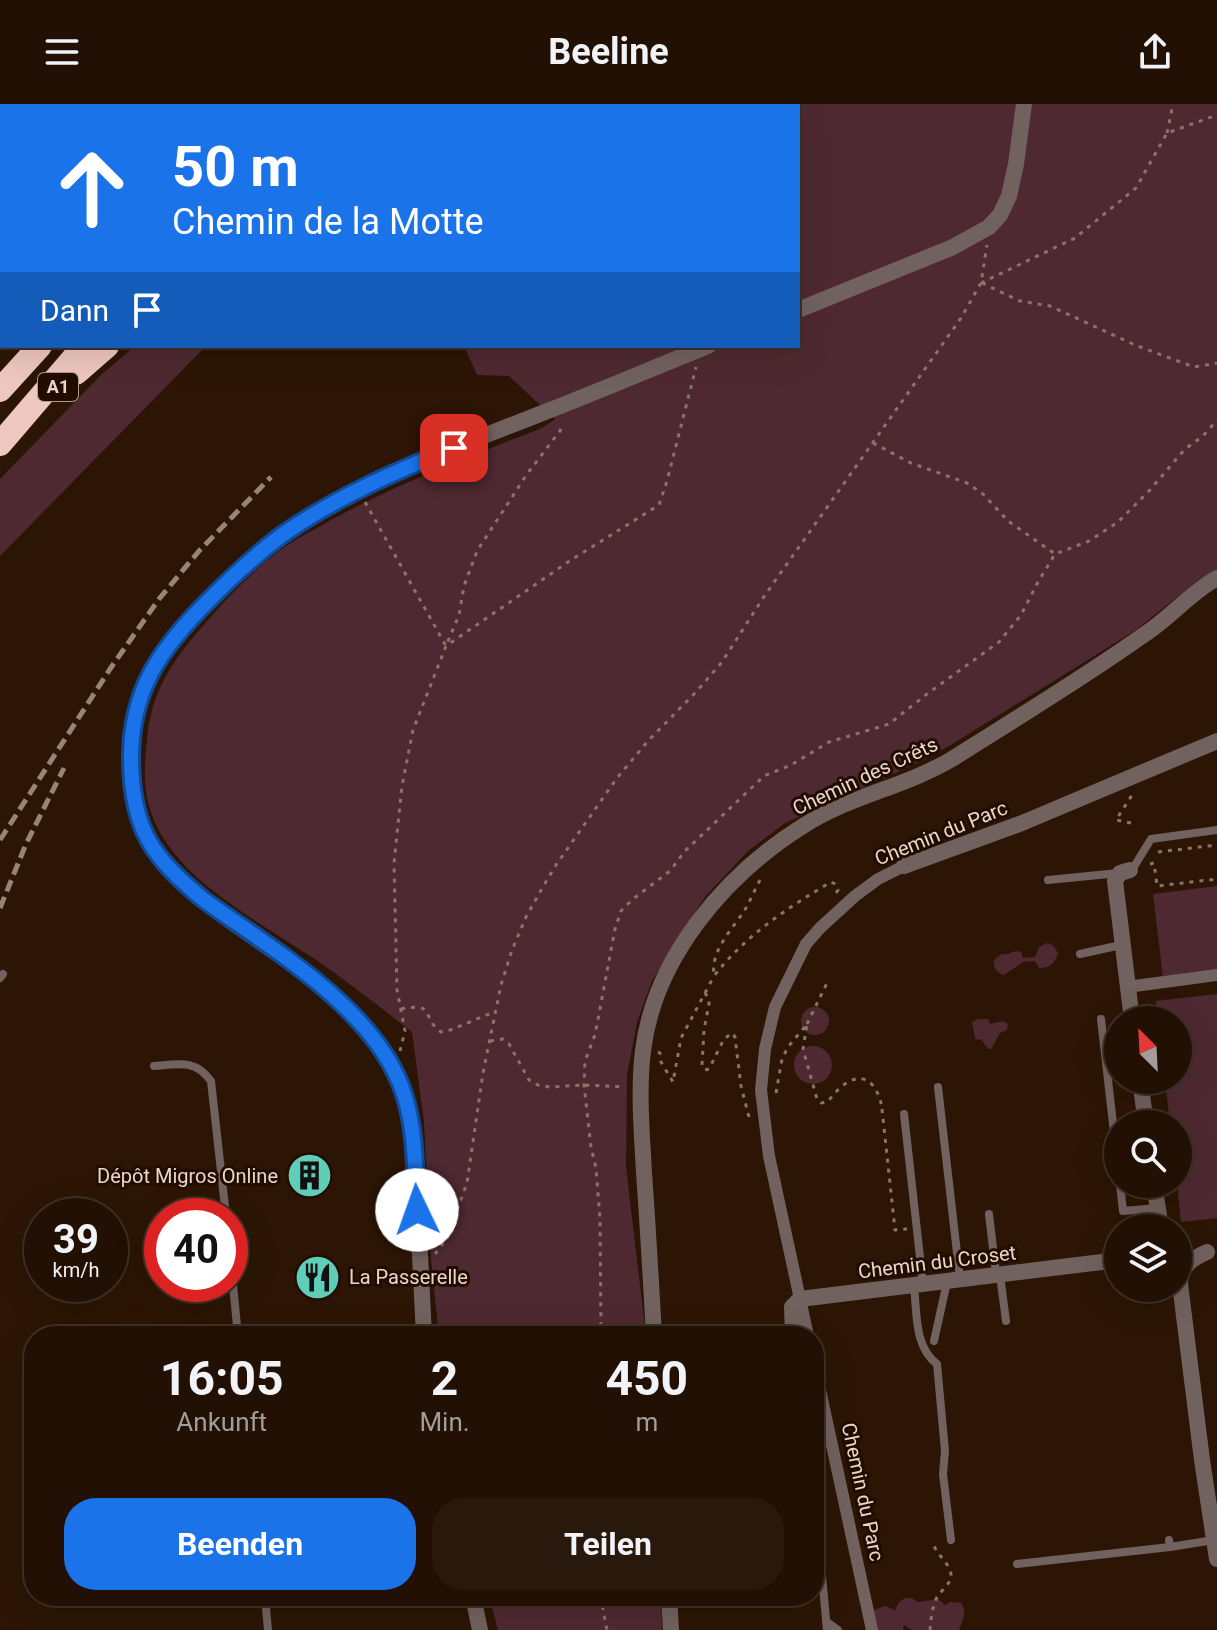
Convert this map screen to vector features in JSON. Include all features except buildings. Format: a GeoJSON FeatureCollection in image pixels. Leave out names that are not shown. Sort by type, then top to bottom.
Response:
{"type":"FeatureCollection","features":[{"type":"Feature","properties":{"kind":"highway","name":"A1"},"geometry":{"type":"LineString","coordinates":[[0,372],[19,348]]}},
{"type":"Feature","properties":{"kind":"highway"},"geometry":{"type":"LineString","coordinates":[[0,390],[38,348]]}},
{"type":"Feature","properties":{"kind":"highway"},"geometry":{"type":"LineString","coordinates":[[6,437],[82,348]]}},
{"type":"Feature","properties":{"kind":"highway","name":"A1"},"geometry":{"type":"LineString","coordinates":[[6,437],[105,348]]}},
{"type":"Feature","properties":{"kind":"street"},"geometry":{"type":"LineString","coordinates":[[800,309],[953,247],[989,227],[1000,215],[1009,196],[1024,104]]}},
{"type":"Feature","properties":{"kind":"street"},"geometry":{"type":"LineString","coordinates":[[423,1326],[415,1154],[407,1105],[393,1070],[361,1022],[331,993],[204,900],[166,865],[152,847],[139,822],[133,796],[132,736],[137,706],[146,681],[170,644],[222,587],[268,546],[311,516],[358,490],[434,456],[702,348]]}},
{"type":"Feature","properties":{"kind":"street","name":"Chemin des Crêts"},"geometry":{"type":"LineString","coordinates":[[653,1326],[641,1088],[643,1050],[661,986],[673,959],[704,912],[765,853],[799,828],[829,810],[950,760],[1096,668],[1150,631],[1199,589],[1217,578]]}},
{"type":"Feature","properties":{"kind":"street","name":"Chemin du Parc"},"geometry":{"type":"LineString","coordinates":[[806,1326],[769,1156],[761,1090],[765,1049],[775,1007],[806,944],[855,896],[878,879],[904,866],[1022,823],[1217,741]]}},
{"type":"Feature","properties":{"kind":"street"},"geometry":{"type":"LineString","coordinates":[[1125,872],[1115,881],[1130,1006]]}},
{"type":"Feature","properties":{"kind":"street"},"geometry":{"type":"LineString","coordinates":[[1127,987],[1217,975]]}},
{"type":"Feature","properties":{"kind":"street"},"geometry":{"type":"LineString","coordinates":[[1156,1198],[1158,1214]]}},
{"type":"Feature","properties":{"kind":"street"},"geometry":{"type":"LineString","coordinates":[[1192,1253],[1212,1252]]}},
{"type":"Feature","properties":{"kind":"street"},"geometry":{"type":"LineString","coordinates":[[1212,1252],[1187,1264],[1180,1284],[1217,1559]]}},
{"type":"Feature","properties":{"kind":"street","name":"Chemin du Croset"},"geometry":{"type":"LineString","coordinates":[[800,1299],[1104,1262]]}},
{"type":"Feature","properties":{"kind":"street"},"geometry":{"type":"LineString","coordinates":[[793,1326],[792,1307],[800,1299]]}},
{"type":"Feature","properties":{"kind":"street","name":"Chemin du Parc"},"geometry":{"type":"LineString","coordinates":[[824,1408],[872,1630]]}},
{"type":"Feature","properties":{"kind":"street"},"geometry":{"type":"LineString","coordinates":[[475,1606],[480,1630]]}},
{"type":"Feature","properties":{"kind":"street"},"geometry":{"type":"LineString","coordinates":[[670,1606],[671,1630]]}},
{"type":"Feature","properties":{"kind":"lane"},"geometry":{"type":"LineString","coordinates":[[1048,880],[1125,872],[1135,865],[1151,839],[1217,830]]}},
{"type":"Feature","properties":{"kind":"lane"},"geometry":{"type":"LineString","coordinates":[[1080,954],[1121,945]]}},
{"type":"Feature","properties":{"kind":"lane"},"geometry":{"type":"LineString","coordinates":[[1101,1019],[1111,1110]]}},
{"type":"Feature","properties":{"kind":"lane"},"geometry":{"type":"LineString","coordinates":[[154,1066],[193,1064],[205,1072],[211,1081],[224,1198]]}},
{"type":"Feature","properties":{"kind":"lane"},"geometry":{"type":"LineString","coordinates":[[934,1341],[953,1280],[938,1087]]}},
{"type":"Feature","properties":{"kind":"lane"},"geometry":{"type":"LineString","coordinates":[[904,1114],[919,1284],[921,1347],[937,1364],[945,1451],[943,1474],[951,1540]]}},
{"type":"Feature","properties":{"kind":"lane"},"geometry":{"type":"LineString","coordinates":[[1122,1198],[1123,1211],[1157,1208]]}},
{"type":"Feature","properties":{"kind":"lane"},"geometry":{"type":"LineString","coordinates":[[989,1214],[1006,1321]]}},
{"type":"Feature","properties":{"kind":"lane"},"geometry":{"type":"LineString","coordinates":[[235,1302],[237,1326]]}},
{"type":"Feature","properties":{"kind":"lane"},"geometry":{"type":"LineString","coordinates":[[1017,1564],[1214,1540]]}},
{"type":"Feature","properties":{"kind":"lane"},"geometry":{"type":"LineString","coordinates":[[824,1595],[827,1626],[838,1630]]}},
{"type":"Feature","properties":{"kind":"lane"},"geometry":{"type":"LineString","coordinates":[[266,1606],[268,1630]]}},
{"type":"Feature","properties":{"kind":"path"},"geometry":{"type":"LineString","coordinates":[[981,283],[1075,238],[1136,188],[1167,133],[1173,104]]}},
{"type":"Feature","properties":{"kind":"path"},"geometry":{"type":"LineString","coordinates":[[1167,133],[1217,115]]}},
{"type":"Feature","properties":{"kind":"path"},"geometry":{"type":"LineString","coordinates":[[420,1266],[431,1259],[447,1238],[467,1183],[483,1073],[501,985],[526,917],[556,865],[617,778],[722,662],[765,595],[961,318],[981,283],[989,227]]}},
{"type":"Feature","properties":{"kind":"path"},"geometry":{"type":"LineString","coordinates":[[981,283],[1020,301],[1050,306],[1135,345],[1194,367],[1217,363]]}},
{"type":"Feature","properties":{"kind":"path"},"geometry":{"type":"LineString","coordinates":[[446,646],[571,560],[659,505],[704,348]]}},
{"type":"Feature","properties":{"kind":"path"},"geometry":{"type":"LineString","coordinates":[[393,1070],[405,1039],[397,990],[394,863],[402,786],[413,730],[459,615],[464,586],[477,551],[527,474],[560,431],[573,401]]}},
{"type":"Feature","properties":{"kind":"path"},"geometry":{"type":"LineString","coordinates":[[873,443],[911,463],[967,483],[983,494],[1008,521],[1055,554]]}},
{"type":"Feature","properties":{"kind":"path"},"geometry":{"type":"LineString","coordinates":[[358,490],[446,646]]}},
{"type":"Feature","properties":{"kind":"path"},"geometry":{"type":"LineString","coordinates":[[1131,823],[1116,820],[1136,790]]}},
{"type":"Feature","properties":{"kind":"path"},"geometry":{"type":"LineString","coordinates":[[1217,845],[1153,853],[1157,886],[1217,879]]}},
{"type":"Feature","properties":{"kind":"path"},"geometry":{"type":"LineString","coordinates":[[714,976],[712,968],[724,939],[760,880]]}},
{"type":"Feature","properties":{"kind":"path"},"geometry":{"type":"LineString","coordinates":[[643,1050],[660,1053],[661,1062],[673,1082],[681,1038],[723,964],[763,926],[831,882],[838,890],[832,901]]}},
{"type":"Feature","properties":{"kind":"path"},"geometry":{"type":"LineString","coordinates":[[764,1113],[778,1089],[782,1059],[807,1024],[828,981]]}},
{"type":"Feature","properties":{"kind":"path"},"geometry":{"type":"LineString","coordinates":[[705,993],[709,1004],[702,1065],[705,1070],[709,1069],[724,1039],[732,1033],[751,1122]]}},
{"type":"Feature","properties":{"kind":"path"},"geometry":{"type":"LineString","coordinates":[[401,1009],[421,1007],[441,1032],[496,1011]]}},
{"type":"Feature","properties":{"kind":"path"},"geometry":{"type":"LineString","coordinates":[[807,1024],[803,1049],[817,1099],[821,1103],[827,1102],[851,1080],[864,1079],[874,1083],[882,1108],[895,1230],[910,1229]]}},
{"type":"Feature","properties":{"kind":"path"},"geometry":{"type":"LineString","coordinates":[[490,1041],[503,1039],[509,1044],[529,1080],[538,1085],[641,1088]]}},
{"type":"Feature","properties":{"kind":"path"},"geometry":{"type":"LineString","coordinates":[[930,1630],[936,1601],[951,1577],[950,1569],[934,1546],[951,1540]]}},
{"type":"Feature","properties":{"kind":"path"},"geometry":{"type":"LineString","coordinates":[[603,1606],[607,1630]]}},
{"type":"Feature","properties":{"kind":"shaded area"},"geometry":{"type":"Polygon","coordinates":[[[800,104],[1217,104],[1217,570],[1197,581],[1136,630],[949,746],[785,823],[748,851],[705,897],[652,981],[637,1022],[627,1075],[626,1167],[645,1326],[438,1326],[424,1122],[412,1032],[327,968],[200,880],[184,865],[162,835],[147,797],[145,756],[149,723],[164,679],[201,628],[258,568],[291,542],[331,520],[435,471],[542,428],[555,419],[509,376],[477,375],[465,348],[800,348],[800,104]]]}},
{"type":"Feature","properties":{"kind":"shaded area"},"geometry":{"type":"Polygon","coordinates":[[[133,348],[204,348],[0,556],[0,479],[102,374],[133,348]]]}},
{"type":"Feature","properties":{"kind":"shaded area"},"geometry":{"type":"Polygon","coordinates":[[[1217,886],[1217,971],[1163,978],[1153,894],[1217,886]]]}},
{"type":"Feature","properties":{"kind":"shaded area"},"geometry":{"type":"Polygon","coordinates":[[[1047,943],[1053,945],[1058,953],[1048,966],[1039,968],[1035,961],[1023,962],[1004,975],[997,972],[994,961],[1002,954],[1016,951],[1021,952],[1023,958],[1035,957],[1039,947],[1047,943]]]}},
{"type":"Feature","properties":{"kind":"shaded area"},"geometry":{"type":"Polygon","coordinates":[[[1217,994],[1217,1218],[1192,1221],[1192,1214],[1180,1214],[1178,1198],[1192,1198],[1192,1110],[1168,1110],[1167,1094],[1192,1094],[1192,1006],[1157,1006],[1156,1001],[1217,994]]]}},
{"type":"Feature","properties":{"kind":"shaded area"},"geometry":{"type":"Polygon","coordinates":[[[815,1007],[825,1011],[829,1021],[825,1031],[815,1035],[805,1031],[801,1021],[805,1011],[815,1007]]]}},
{"type":"Feature","properties":{"kind":"shaded area"},"geometry":{"type":"Polygon","coordinates":[[[988,1019],[990,1024],[1003,1021],[1008,1024],[1007,1030],[1000,1033],[991,1049],[981,1039],[975,1038],[972,1022],[988,1019]]]}},
{"type":"Feature","properties":{"kind":"shaded area"},"geometry":{"type":"Polygon","coordinates":[[[813,1046],[827,1051],[832,1065],[827,1079],[813,1084],[799,1079],[794,1065],[799,1051],[813,1046]]]}},
{"type":"Feature","properties":{"kind":"shaded area"},"geometry":{"type":"Polygon","coordinates":[[[905,1598],[918,1602],[938,1599],[945,1605],[961,1603],[964,1613],[959,1630],[912,1630],[904,1625],[903,1630],[871,1630],[869,1612],[885,1606],[895,1610],[905,1598]]]}},
{"type":"Feature","properties":{"kind":"shaded area"},"geometry":{"type":"Polygon","coordinates":[[[492,1606],[661,1606],[662,1630],[498,1630],[492,1606]]]}},
{"type":"Feature","properties":{"kind":"railway"},"geometry":{"type":"LineString","coordinates":[[0,840],[159,599],[199,551],[271,477]]}},
{"type":"Feature","properties":{"kind":"railway"},"geometry":{"type":"LineString","coordinates":[[0,908],[26,844],[64,768]]}},
{"type":"Feature","properties":{"kind":"place","name":"Dépôt Migros Online"},"geometry":{"type":"Point","coordinates":[309,1176]}},
{"type":"Feature","properties":{"kind":"place","name":"La Passerelle"},"geometry":{"type":"Point","coordinates":[318,1277]}},
{"type":"Feature","properties":{"kind":"route"},"geometry":{"type":"LineString","coordinates":[[417,1210],[410,1116],[404,1093],[383,1052],[361,1022],[331,993],[204,900],[160,859],[145,835],[135,809],[131,755],[137,706],[154,666],[183,628],[246,564],[287,532],[334,503],[454,448]]}}]}
